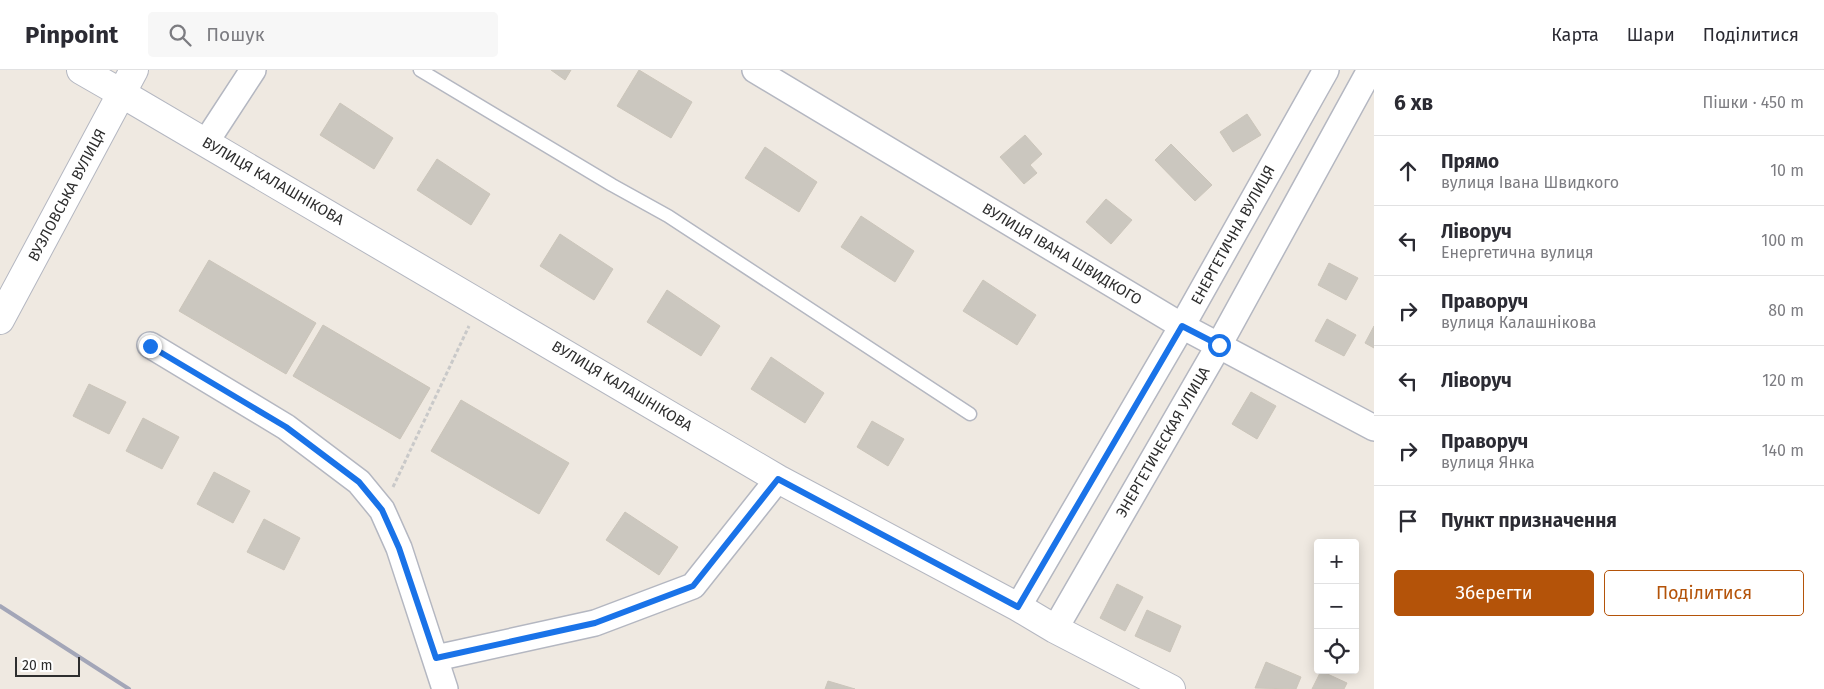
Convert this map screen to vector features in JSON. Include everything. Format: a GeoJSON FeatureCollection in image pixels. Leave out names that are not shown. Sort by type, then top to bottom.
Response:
{"type":"FeatureCollection","features":[{"type":"Feature","properties":{"kind":"street","name":"ВУЛИЦЯ КАЛАШНІКОВА"},"geometry":{"type":"LineString","coordinates":[[80,70],[128,82],[206,142],[778,479],[1018,607],[1055,629],[1171,689]]}},
{"type":"Feature","properties":{"kind":"street"},"geometry":{"type":"LineString","coordinates":[[206,142],[253,70]]}},
{"type":"Feature","properties":{"kind":"street","name":"ВУЛИЦЯ ІВАНА ШВИДКОГО"},"geometry":{"type":"LineString","coordinates":[[755,70],[1182,326],[1374,428]]}},
{"type":"Feature","properties":{"kind":"street","name":"ЕНЕРГЕТИЧНА ВУЛИЦЯ"},"geometry":{"type":"LineString","coordinates":[[1018,607],[1182,326],[1326,70]]}},
{"type":"Feature","properties":{"kind":"street","name":"ЭНЕРГЕТИЧЕСКАЯ УЛИЦА"},"geometry":{"type":"LineString","coordinates":[[1055,629],[1219,345],[1370,70]]}},
{"type":"Feature","properties":{"kind":"street","name":"ВУЗЛОВСЬКА ВУЛИЦЯ"},"geometry":{"type":"LineString","coordinates":[[0,320],[128,82]]}},
{"type":"Feature","properties":{"kind":"street"},"geometry":{"type":"LineString","coordinates":[[150,346],[286,427],[359,482],[382,510],[399,548],[445,689]]}},
{"type":"Feature","properties":{"kind":"street"},"geometry":{"type":"LineString","coordinates":[[436,658],[595,623],[693,586],[778,479]]}},
{"type":"Feature","properties":{"kind":"lane"},"geometry":{"type":"LineString","coordinates":[[420,70],[612,185],[668,216],[970,414]]}},
{"type":"Feature","properties":{"kind":"path"},"geometry":{"type":"LineString","coordinates":[[382,510],[480,303]]}},
{"type":"Feature","properties":{"kind":"building"},"geometry":{"type":"Polygon","coordinates":[[[551,70],[571,70],[565,80],[551,70]]]}},
{"type":"Feature","properties":{"kind":"building"},"geometry":{"type":"Polygon","coordinates":[[[639,70],[692,102],[671,138],[617,106],[639,70]]]}},
{"type":"Feature","properties":{"kind":"building"},"geometry":{"type":"Polygon","coordinates":[[[340,103],[393,138],[374,169],[320,135],[340,103]]]}},
{"type":"Feature","properties":{"kind":"building"},"geometry":{"type":"Polygon","coordinates":[[[1247,114],[1261,135],[1233,152],[1220,132],[1247,114]]]}},
{"type":"Feature","properties":{"kind":"building"},"geometry":{"type":"Polygon","coordinates":[[[1025,135],[1042,154],[1030,165],[1037,173],[1024,184],[1000,157],[1025,135]]]}},
{"type":"Feature","properties":{"kind":"building"},"geometry":{"type":"Polygon","coordinates":[[[1171,144],[1212,185],[1195,201],[1155,160],[1171,144]]]}},
{"type":"Feature","properties":{"kind":"building"},"geometry":{"type":"Polygon","coordinates":[[[765,147],[817,182],[799,212],[745,178],[765,147]]]}},
{"type":"Feature","properties":{"kind":"building"},"geometry":{"type":"Polygon","coordinates":[[[437,159],[490,194],[471,225],[417,190],[437,159]]]}},
{"type":"Feature","properties":{"kind":"building"},"geometry":{"type":"Polygon","coordinates":[[[1106,199],[1132,220],[1111,244],[1086,222],[1106,199]]]}},
{"type":"Feature","properties":{"kind":"building"},"geometry":{"type":"Polygon","coordinates":[[[861,216],[914,251],[895,282],[841,247],[861,216]]]}},
{"type":"Feature","properties":{"kind":"building"},"geometry":{"type":"Polygon","coordinates":[[[560,234],[613,269],[594,300],[540,266],[560,234]]]}},
{"type":"Feature","properties":{"kind":"building"},"geometry":{"type":"Polygon","coordinates":[[[209,260],[316,323],[286,374],[179,311],[209,260]]]}},
{"type":"Feature","properties":{"kind":"building"},"geometry":{"type":"Polygon","coordinates":[[[1329,263],[1358,278],[1346,300],[1318,285],[1329,263]]]}},
{"type":"Feature","properties":{"kind":"building"},"geometry":{"type":"Polygon","coordinates":[[[983,280],[1036,315],[1017,345],[963,311],[983,280]]]}},
{"type":"Feature","properties":{"kind":"building"},"geometry":{"type":"Polygon","coordinates":[[[667,290],[720,326],[701,356],[647,322],[667,290]]]}},
{"type":"Feature","properties":{"kind":"building"},"geometry":{"type":"Polygon","coordinates":[[[1327,319],[1356,335],[1344,356],[1315,341],[1327,319]]]}},
{"type":"Feature","properties":{"kind":"building"},"geometry":{"type":"Polygon","coordinates":[[[323,325],[430,388],[400,439],[293,376],[323,325]]]}},
{"type":"Feature","properties":{"kind":"building"},"geometry":{"type":"Polygon","coordinates":[[[1374,326],[1374,348],[1365,343],[1374,326]]]}},
{"type":"Feature","properties":{"kind":"building"},"geometry":{"type":"Polygon","coordinates":[[[771,357],[824,393],[805,423],[751,389],[771,357]]]}},
{"type":"Feature","properties":{"kind":"building"},"geometry":{"type":"Polygon","coordinates":[[[89,384],[126,402],[109,434],[73,416],[89,384]]]}},
{"type":"Feature","properties":{"kind":"building"},"geometry":{"type":"Polygon","coordinates":[[[1251,392],[1276,406],[1257,439],[1232,424],[1251,392]]]}},
{"type":"Feature","properties":{"kind":"building"},"geometry":{"type":"Polygon","coordinates":[[[461,400],[569,463],[539,514],[431,451],[461,400]]]}},
{"type":"Feature","properties":{"kind":"building"},"geometry":{"type":"Polygon","coordinates":[[[143,418],[179,437],[162,469],[126,451],[143,418]]]}},
{"type":"Feature","properties":{"kind":"building"},"geometry":{"type":"Polygon","coordinates":[[[872,421],[904,439],[888,466],[857,447],[872,421]]]}},
{"type":"Feature","properties":{"kind":"building"},"geometry":{"type":"Polygon","coordinates":[[[214,472],[250,491],[233,523],[197,504],[214,472]]]}},
{"type":"Feature","properties":{"kind":"building"},"geometry":{"type":"Polygon","coordinates":[[[625,512],[678,547],[659,575],[606,540],[625,512]]]}},
{"type":"Feature","properties":{"kind":"building"},"geometry":{"type":"Polygon","coordinates":[[[264,519],[300,538],[284,570],[247,552],[264,519]]]}},
{"type":"Feature","properties":{"kind":"building"},"geometry":{"type":"Polygon","coordinates":[[[1117,584],[1143,597],[1125,631],[1100,618],[1117,584]]]}},
{"type":"Feature","properties":{"kind":"building"},"geometry":{"type":"Polygon","coordinates":[[[1147,610],[1181,626],[1170,652],[1135,636],[1147,610]]]}},
{"type":"Feature","properties":{"kind":"building"},"geometry":{"type":"Polygon","coordinates":[[[1266,662],[1301,677],[1296,689],[1255,688],[1266,662]]]}},
{"type":"Feature","properties":{"kind":"building"},"geometry":{"type":"Polygon","coordinates":[[[1320,674],[1328,674],[1347,683],[1344,689],[1312,689],[1320,674]]]}},
{"type":"Feature","properties":{"kind":"building"},"geometry":{"type":"Polygon","coordinates":[[[828,681],[855,689],[825,689],[828,681]]]}},
{"type":"Feature","properties":{"kind":"railway"},"geometry":{"type":"LineString","coordinates":[[0,606],[129,689]]}},
{"type":"Feature","properties":{"kind":"route"},"geometry":{"type":"LineString","coordinates":[[150,346],[286,427],[359,482],[382,510],[399,548],[436,658],[595,623],[693,586],[778,479],[1018,607],[1182,326],[1219,345]]}}]}
